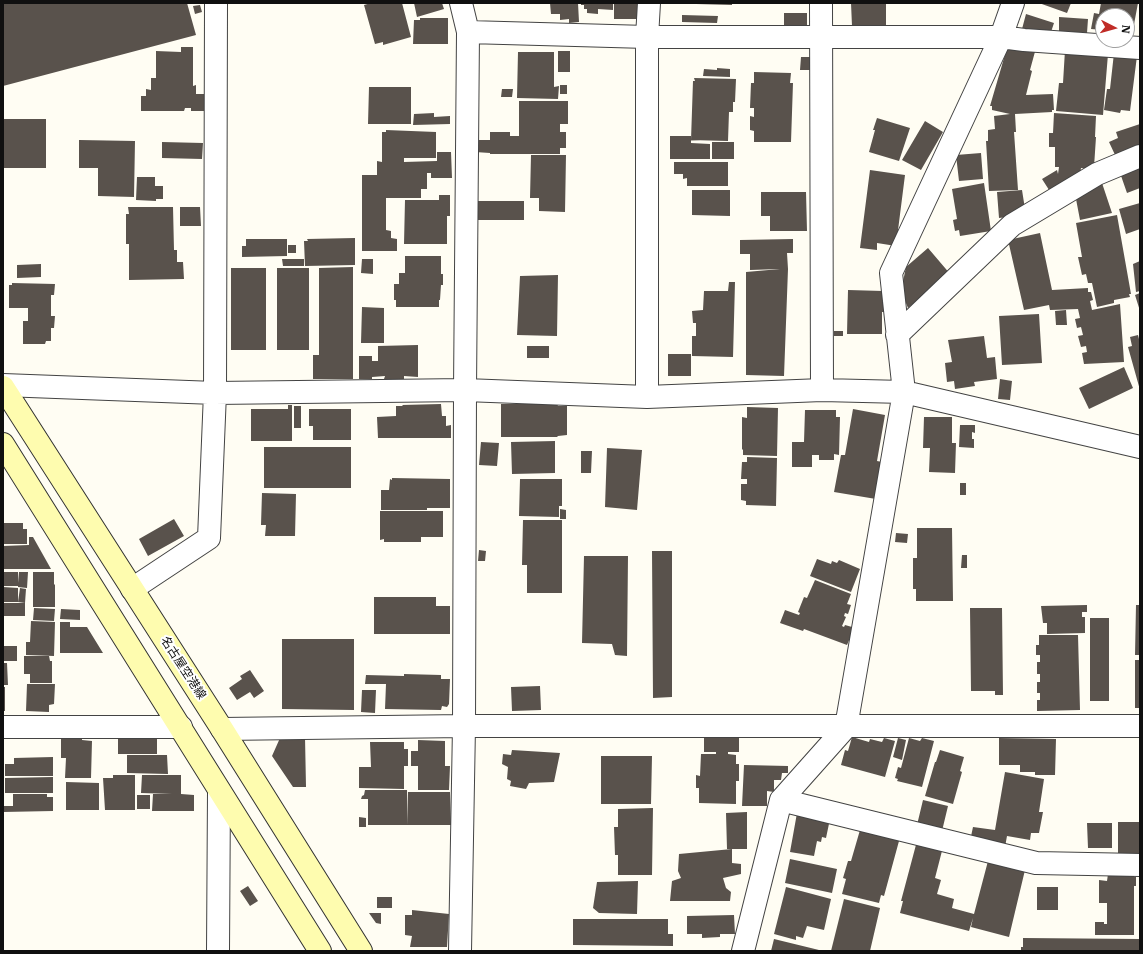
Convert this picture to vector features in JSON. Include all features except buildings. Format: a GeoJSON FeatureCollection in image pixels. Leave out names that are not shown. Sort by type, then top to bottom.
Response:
{"type":"FeatureCollection","features":[{"type":"Feature","properties":{"kind":"main road","name":"名古屋空港線"},"geometry":{"type":"LineString","coordinates":[[3,386],[222,729],[361,951]]}},
{"type":"Feature","properties":{"kind":"main road"},"geometry":{"type":"LineString","coordinates":[[3,444],[320,951]]}},
{"type":"Feature","properties":{"kind":"street"},"geometry":{"type":"LineString","coordinates":[[132,589],[209,538],[215,393],[216,3]]}},
{"type":"Feature","properties":{"kind":"street"},"geometry":{"type":"LineString","coordinates":[[460,3],[468,32],[464,390],[464,726],[460,951]]}},
{"type":"Feature","properties":{"kind":"street"},"geometry":{"type":"LineString","coordinates":[[647,398],[648,3]]}},
{"type":"Feature","properties":{"kind":"street"},"geometry":{"type":"LineString","coordinates":[[821,3],[822,390]]}},
{"type":"Feature","properties":{"kind":"street"},"geometry":{"type":"LineString","coordinates":[[743,951],[781,800],[846,727],[904,392],[891,273],[1001,37],[1013,3]]}},
{"type":"Feature","properties":{"kind":"street"},"geometry":{"type":"LineString","coordinates":[[468,32],[647,38],[1001,37],[1140,48]]}},
{"type":"Feature","properties":{"kind":"street"},"geometry":{"type":"LineString","coordinates":[[897,335],[1012,225],[1097,174],[1140,156]]}},
{"type":"Feature","properties":{"kind":"street"},"geometry":{"type":"LineString","coordinates":[[3,386],[215,393],[464,390],[647,398],[822,390],[904,392],[1140,447]]}},
{"type":"Feature","properties":{"kind":"street"},"geometry":{"type":"LineString","coordinates":[[222,729],[464,726],[1140,726]]}},
{"type":"Feature","properties":{"kind":"street"},"geometry":{"type":"LineString","coordinates":[[3,727],[181,727]]}},
{"type":"Feature","properties":{"kind":"street"},"geometry":{"type":"LineString","coordinates":[[218,951],[219,791]]}},
{"type":"Feature","properties":{"kind":"street"},"geometry":{"type":"LineString","coordinates":[[781,800],[1036,863],[1140,865]]}}]}
